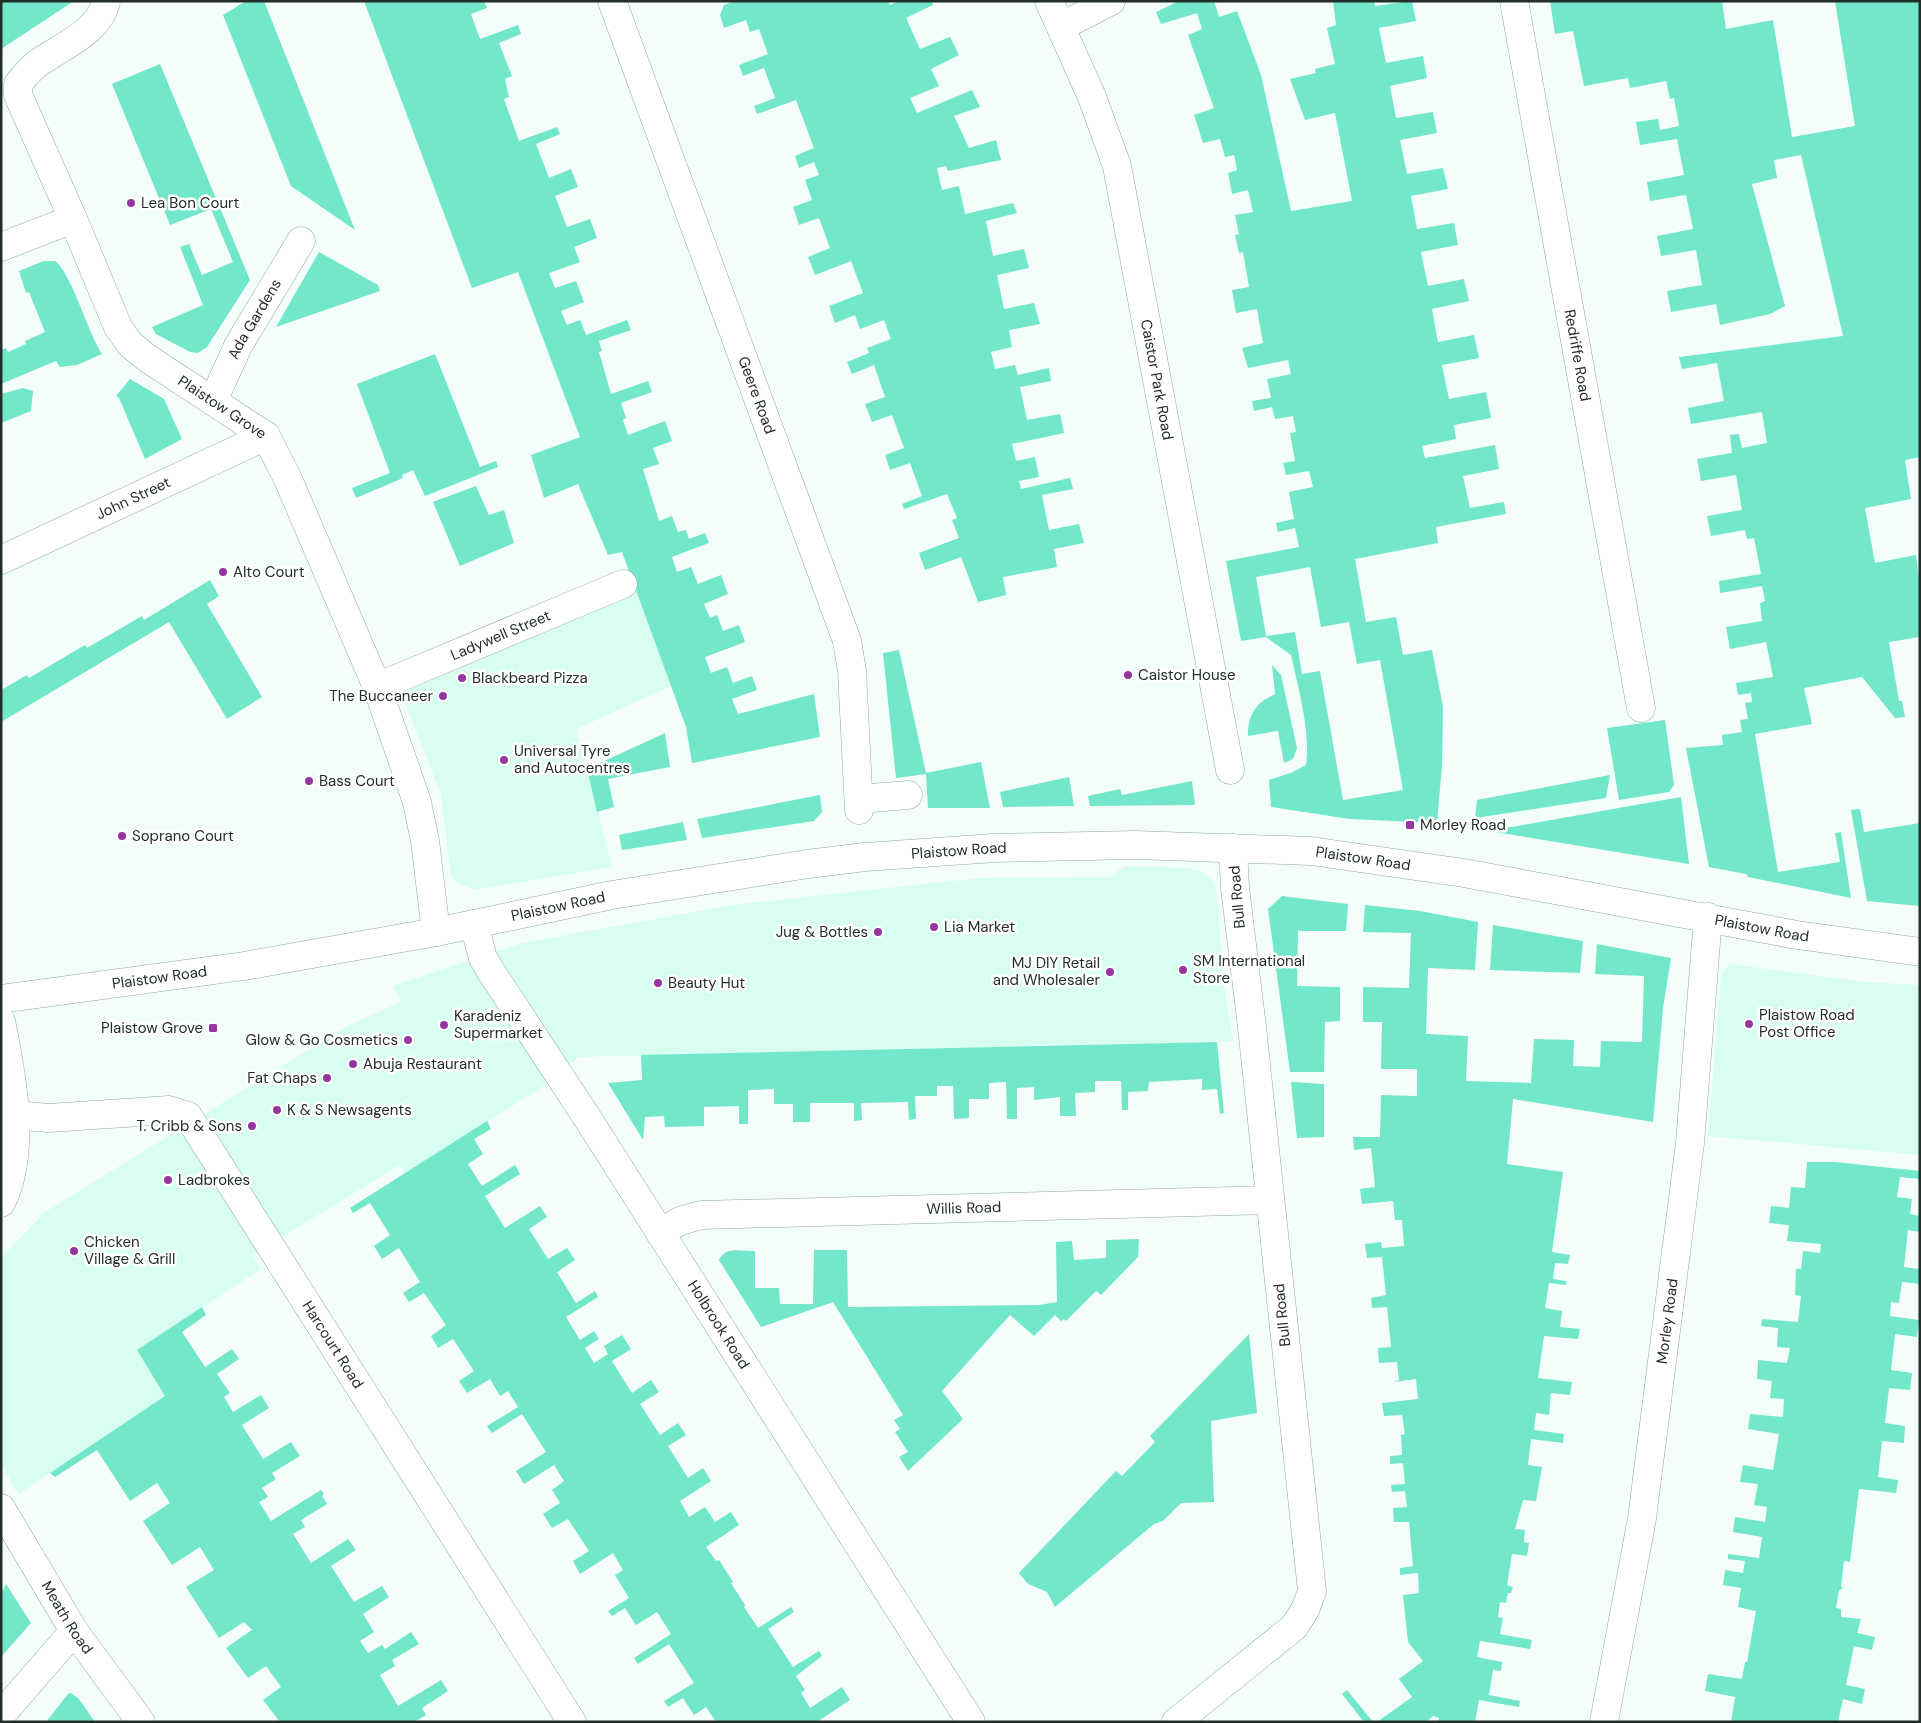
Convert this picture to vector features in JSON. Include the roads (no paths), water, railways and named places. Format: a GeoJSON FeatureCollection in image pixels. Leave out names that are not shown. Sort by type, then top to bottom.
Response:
{"type":"FeatureCollection","features":[{"type":"Feature","properties":{"kind":"street","name":"Plaistow Grove"},"geometry":{"type":"LineString","coordinates":[[106,1],[105,9],[88,29],[36,64],[18,84],[18,95],[74,219],[118,327],[130,344],[147,358],[266,436],[287,477],[377,687],[417,802],[425,841],[436,932]]}},
{"type":"Feature","properties":{"kind":"street","name":"Geere Road"},"geometry":{"type":"LineString","coordinates":[[612,1],[847,641],[852,671],[859,805],[908,795]]}},
{"type":"Feature","properties":{"kind":"street","name":"Caistor Park Road"},"geometry":{"type":"LineString","coordinates":[[1050,1],[1106,131],[1117,166],[1230,770]]}},
{"type":"Feature","properties":{"kind":"street"},"geometry":{"type":"LineString","coordinates":[[1062,26],[1111,1]]}},
{"type":"Feature","properties":{"kind":"street","name":"Redriffe Road"},"geometry":{"type":"LineString","coordinates":[[1514,1],[1641,708]]}},
{"type":"Feature","properties":{"kind":"street"},"geometry":{"type":"LineString","coordinates":[[1,247],[74,219]]}},
{"type":"Feature","properties":{"kind":"street","name":"Ada Gardens"},"geometry":{"type":"LineString","coordinates":[[213,400],[238,346],[301,241]]}},
{"type":"Feature","properties":{"kind":"street","name":"John Street"},"geometry":{"type":"LineString","coordinates":[[1,560],[266,436]]}},
{"type":"Feature","properties":{"kind":"street","name":"Ladywell Street"},"geometry":{"type":"LineString","coordinates":[[377,687],[623,584]]}},
{"type":"Feature","properties":{"kind":"street","name":"Plaistow Road"},"geometry":{"type":"LineString","coordinates":[[1,999],[226,968],[436,932],[636,891],[865,856],[994,848],[1136,845],[1312,851],[1388,861],[1708,917],[1797,935],[1920,952]]}},
{"type":"Feature","properties":{"kind":"street","name":"Bull Road"},"geometry":{"type":"LineString","coordinates":[[1176,1722],[1294,1627],[1305,1610],[1312,1591],[1235,888],[1233,848]]}},
{"type":"Feature","properties":{"kind":"street","name":"Morley Road"},"geometry":{"type":"LineString","coordinates":[[1604,1722],[1642,1518],[1690,1143],[1708,917]]}},
{"type":"Feature","properties":{"kind":"street","name":"Holbrook Road"},"geometry":{"type":"LineString","coordinates":[[474,924],[483,958],[492,973],[971,1722]]}},
{"type":"Feature","properties":{"kind":"street"},"geometry":{"type":"LineString","coordinates":[[1,1020],[14,1115],[15,1156],[12,1174],[1,1203]]}},
{"type":"Feature","properties":{"kind":"street","name":"Harcourt Road"},"geometry":{"type":"LineString","coordinates":[[14,1115],[49,1118],[169,1110],[188,1116],[572,1722]]}},
{"type":"Feature","properties":{"kind":"street","name":"Willis Road"},"geometry":{"type":"LineString","coordinates":[[660,1233],[680,1222],[701,1215],[1270,1200]]}},
{"type":"Feature","properties":{"kind":"street","name":"Meath Road"},"geometry":{"type":"LineString","coordinates":[[1,1508],[74,1631],[141,1722]]}},
{"type":"Feature","properties":{"kind":"street"},"geometry":{"type":"LineString","coordinates":[[1,1715],[74,1631]]}},
{"type":"Feature","properties":{"kind":"place","name":"Lea Bon Court"},"geometry":{"type":"Point","coordinates":[131,203]}},
{"type":"Feature","properties":{"kind":"place","name":"Alto Court"},"geometry":{"type":"Point","coordinates":[223,572]}},
{"type":"Feature","properties":{"kind":"place","name":"Caistor House"},"geometry":{"type":"Point","coordinates":[1128,675]}},
{"type":"Feature","properties":{"kind":"place","name":"Blackbeard Pizza"},"geometry":{"type":"Point","coordinates":[462,678]}},
{"type":"Feature","properties":{"kind":"place","name":"The Buccaneer"},"geometry":{"type":"Point","coordinates":[443,696]}},
{"type":"Feature","properties":{"kind":"place","name":"Universal Tyre and Autocentres"},"geometry":{"type":"Point","coordinates":[504,760]}},
{"type":"Feature","properties":{"kind":"place","name":"Bass Court"},"geometry":{"type":"Point","coordinates":[309,781]}},
{"type":"Feature","properties":{"kind":"place","name":"Morley Road"},"geometry":{"type":"Point","coordinates":[1410,825]}},
{"type":"Feature","properties":{"kind":"place","name":"Soprano Court"},"geometry":{"type":"Point","coordinates":[122,836]}},
{"type":"Feature","properties":{"kind":"place","name":"Lia Market"},"geometry":{"type":"Point","coordinates":[934,927]}},
{"type":"Feature","properties":{"kind":"place","name":"Jug & Bottles"},"geometry":{"type":"Point","coordinates":[878,932]}},
{"type":"Feature","properties":{"kind":"place","name":"SM International Store"},"geometry":{"type":"Point","coordinates":[1183,970]}},
{"type":"Feature","properties":{"kind":"place","name":"MJ DIY Retail and Wholesaler"},"geometry":{"type":"Point","coordinates":[1110,972]}},
{"type":"Feature","properties":{"kind":"place","name":"Beauty Hut"},"geometry":{"type":"Point","coordinates":[658,983]}},
{"type":"Feature","properties":{"kind":"place","name":"Plaistow Road Post Office"},"geometry":{"type":"Point","coordinates":[1749,1024]}},
{"type":"Feature","properties":{"kind":"place","name":"Karadeniz Supermarket"},"geometry":{"type":"Point","coordinates":[444,1025]}},
{"type":"Feature","properties":{"kind":"place","name":"Plaistow Grove"},"geometry":{"type":"Point","coordinates":[213,1028]}},
{"type":"Feature","properties":{"kind":"place","name":"Glow & Go Cosmetics"},"geometry":{"type":"Point","coordinates":[408,1040]}},
{"type":"Feature","properties":{"kind":"place","name":"Abuja Restaurant"},"geometry":{"type":"Point","coordinates":[353,1064]}},
{"type":"Feature","properties":{"kind":"place","name":"Fat Chaps"},"geometry":{"type":"Point","coordinates":[327,1078]}},
{"type":"Feature","properties":{"kind":"place","name":"K & S Newsagents"},"geometry":{"type":"Point","coordinates":[277,1110]}},
{"type":"Feature","properties":{"kind":"place","name":"T. Cribb & Sons"},"geometry":{"type":"Point","coordinates":[252,1126]}},
{"type":"Feature","properties":{"kind":"place","name":"Ladbrokes"},"geometry":{"type":"Point","coordinates":[168,1180]}},
{"type":"Feature","properties":{"kind":"place","name":"Chicken Village & Grill"},"geometry":{"type":"Point","coordinates":[74,1251]}}]}
